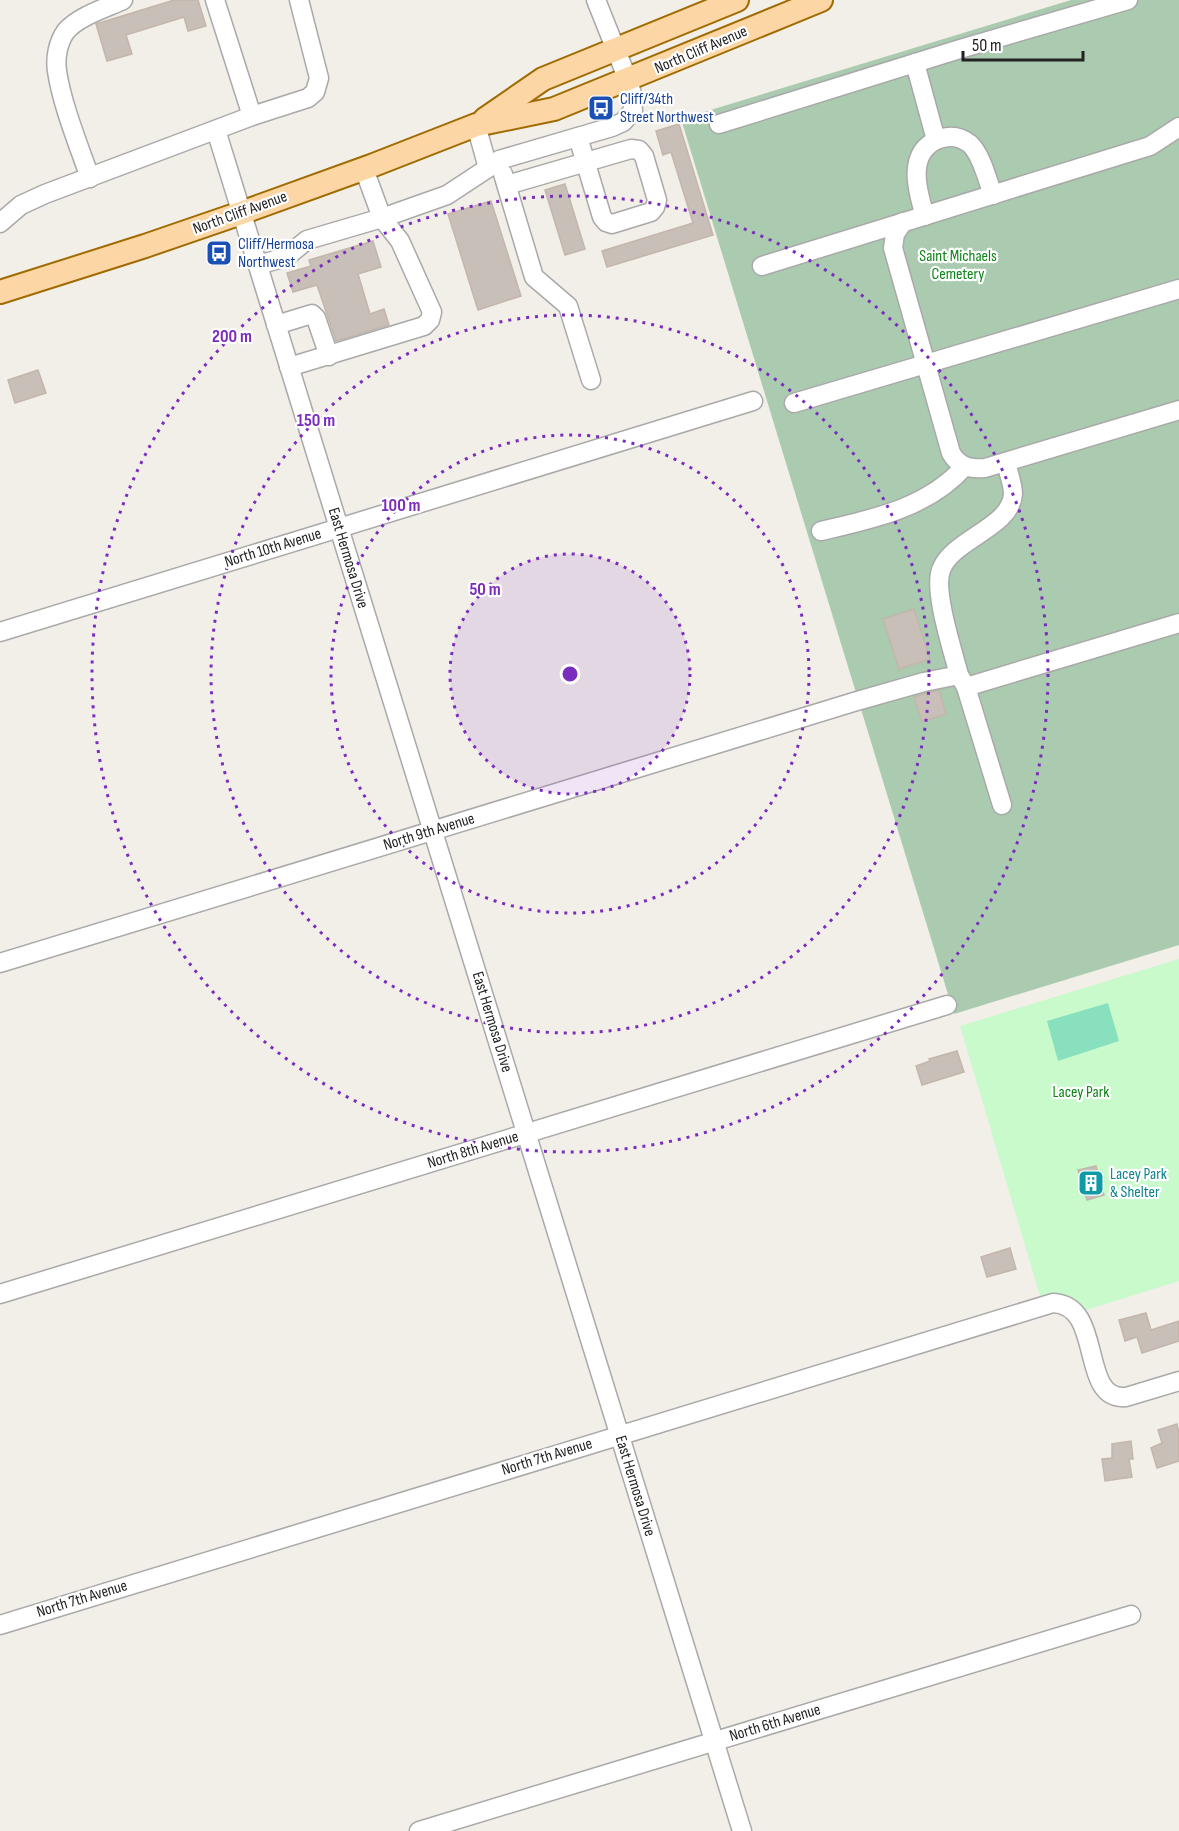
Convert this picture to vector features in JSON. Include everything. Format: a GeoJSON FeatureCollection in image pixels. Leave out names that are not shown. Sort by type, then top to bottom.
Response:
{"type":"FeatureCollection","features":[{"type":"Feature","properties":{"kind":"main road","name":"North Cliff Avenue"},"geometry":{"type":"LineString","coordinates":[[476,124],[543,79],[737,0]]}},
{"type":"Feature","properties":{"kind":"main road","name":"North Cliff Avenue"},"geometry":{"type":"LineString","coordinates":[[0,292],[242,213],[364,169],[476,124],[554,110],[821,0]]}},
{"type":"Feature","properties":{"kind":"street"},"geometry":{"type":"LineString","coordinates":[[90,178],[68,114],[57,71],[59,46],[67,31],[83,19],[123,0]]}},
{"type":"Feature","properties":{"kind":"street"},"geometry":{"type":"LineString","coordinates":[[215,0],[252,116]]}},
{"type":"Feature","properties":{"kind":"street"},"geometry":{"type":"LineString","coordinates":[[0,224],[21,205],[45,194],[252,116],[308,98],[315,92],[319,78],[299,0]]}},
{"type":"Feature","properties":{"kind":"street"},"geometry":{"type":"LineString","coordinates":[[258,265],[286,257],[307,240],[382,218],[447,195],[494,164],[623,123],[633,111],[633,102],[628,80],[596,0]]}},
{"type":"Feature","properties":{"kind":"street"},"geometry":{"type":"LineString","coordinates":[[719,124],[1128,0]]}},
{"type":"Feature","properties":{"kind":"street"},"geometry":{"type":"LineString","coordinates":[[915,63],[936,140]]}},
{"type":"Feature","properties":{"kind":"street"},"geometry":{"type":"LineString","coordinates":[[476,124],[494,164],[507,185],[534,277],[568,306],[591,380]]}},
{"type":"Feature","properties":{"kind":"street"},"geometry":{"type":"LineString","coordinates":[[762,266],[1150,146],[1179,127]]}},
{"type":"Feature","properties":{"kind":"street","name":"East Hermosa Drive"},"geometry":{"type":"LineString","coordinates":[[216,130],[742,1831]]}},
{"type":"Feature","properties":{"kind":"street"},"geometry":{"type":"LineString","coordinates":[[925,216],[915,180],[917,164],[921,152],[936,140],[947,136],[957,137],[969,144],[977,153],[993,195]]}},
{"type":"Feature","properties":{"kind":"street"},"geometry":{"type":"LineString","coordinates":[[507,185],[586,162],[631,148],[639,150],[644,156],[657,200],[651,212],[612,224],[606,222],[602,217],[586,162],[578,137]]}},
{"type":"Feature","properties":{"kind":"street"},"geometry":{"type":"LineString","coordinates":[[289,367],[406,333],[424,326],[430,320],[432,312],[400,241],[382,218],[364,169]]}},
{"type":"Feature","properties":{"kind":"street"},"geometry":{"type":"LineString","coordinates":[[903,222],[895,234],[893,248],[951,453],[957,463],[971,469],[985,468],[1179,410]]}},
{"type":"Feature","properties":{"kind":"street"},"geometry":{"type":"LineString","coordinates":[[794,403],[1179,289]]}},
{"type":"Feature","properties":{"kind":"street"},"geometry":{"type":"LineString","coordinates":[[276,325],[312,314],[316,318],[329,356]]}},
{"type":"Feature","properties":{"kind":"street","name":"North 10th Avenue"},"geometry":{"type":"LineString","coordinates":[[0,632],[753,401]]}},
{"type":"Feature","properties":{"kind":"street"},"geometry":{"type":"LineString","coordinates":[[1002,805],[962,681],[938,590],[940,569],[951,555],[970,539],[992,526],[1005,513],[1013,495],[1006,462]]}},
{"type":"Feature","properties":{"kind":"street"},"geometry":{"type":"LineString","coordinates":[[821,531],[872,520],[900,510],[936,492],[953,480],[965,466]]}},
{"type":"Feature","properties":{"kind":"street","name":"North 9th Avenue"},"geometry":{"type":"LineString","coordinates":[[0,963],[924,682],[962,681],[1179,623]]}},
{"type":"Feature","properties":{"kind":"street","name":"North 8th Avenue"},"geometry":{"type":"LineString","coordinates":[[0,1294],[947,1005]]}},
{"type":"Feature","properties":{"kind":"street","name":"North 7th Avenue"},"geometry":{"type":"LineString","coordinates":[[0,1625],[1053,1303],[1061,1303],[1077,1313],[1083,1324],[1100,1381],[1111,1394],[1118,1398],[1126,1397],[1179,1381]]}},
{"type":"Feature","properties":{"kind":"street","name":"North 6th Avenue"},"geometry":{"type":"LineString","coordinates":[[419,1831],[1131,1615]]}},
{"type":"Feature","properties":{"kind":"green space","name":"Saint Michaels Cemetery"},"geometry":{"type":"Polygon","coordinates":[[[1071,0],[1179,0],[1179,945],[954,1014],[681,119],[1071,0]]]}},
{"type":"Feature","properties":{"kind":"green space","name":"Lacey Park"},"geometry":{"type":"Polygon","coordinates":[[[1179,959],[1179,1281],[1077,1313],[1043,1306],[960,1026],[1179,959]]]}},
{"type":"Feature","properties":{"kind":"green space"},"geometry":{"type":"Polygon","coordinates":[[[1108,1003],[1119,1041],[1058,1061],[1047,1021],[1108,1003]]]}},
{"type":"Feature","properties":{"kind":"building"},"geometry":{"type":"Polygon","coordinates":[[[174,0],[198,0],[206,26],[188,31],[184,17],[126,35],[132,54],[107,61],[96,24],[174,0]]]}},
{"type":"Feature","properties":{"kind":"building"},"geometry":{"type":"Polygon","coordinates":[[[679,124],[713,235],[607,267],[602,251],[693,223],[671,152],[663,155],[656,131],[679,124]]]}},
{"type":"Feature","properties":{"kind":"building"},"geometry":{"type":"Polygon","coordinates":[[[565,184],[585,249],[565,255],[545,190],[565,184]]]}},
{"type":"Feature","properties":{"kind":"building"},"geometry":{"type":"Polygon","coordinates":[[[491,201],[521,296],[478,310],[448,214],[491,201]]]}},
{"type":"Feature","properties":{"kind":"building"},"geometry":{"type":"Polygon","coordinates":[[[373,241],[381,267],[358,274],[370,314],[384,309],[389,325],[336,341],[317,285],[293,292],[287,273],[311,266],[309,260],[373,241]]]}},
{"type":"Feature","properties":{"kind":"building"},"geometry":{"type":"Polygon","coordinates":[[[38,370],[46,393],[15,403],[8,380],[38,370]]]}},
{"type":"Feature","properties":{"kind":"building"},"geometry":{"type":"Polygon","coordinates":[[[914,609],[930,659],[899,669],[883,619],[914,609]]]}},
{"type":"Feature","properties":{"kind":"building"},"geometry":{"type":"Polygon","coordinates":[[[939,690],[946,714],[922,722],[914,697],[939,690]]]}},
{"type":"Feature","properties":{"kind":"building"},"geometry":{"type":"Polygon","coordinates":[[[957,1051],[964,1072],[922,1085],[916,1066],[930,1061],[929,1059],[957,1051]]]}},
{"type":"Feature","properties":{"kind":"building","name":"Lacey Park & Shelter"},"geometry":{"type":"Polygon","coordinates":[[[1096,1166],[1104,1195],[1087,1200],[1078,1170],[1096,1166]]]}},
{"type":"Feature","properties":{"kind":"building"},"geometry":{"type":"Polygon","coordinates":[[[1010,1248],[1016,1269],[987,1277],[981,1257],[1010,1248]]]}},
{"type":"Feature","properties":{"kind":"building"},"geometry":{"type":"Polygon","coordinates":[[[1146,1313],[1151,1330],[1179,1321],[1179,1341],[1142,1353],[1137,1337],[1125,1341],[1119,1320],[1146,1313]]]}},
{"type":"Feature","properties":{"kind":"building"},"geometry":{"type":"Polygon","coordinates":[[[1177,1424],[1179,1461],[1157,1468],[1151,1448],[1162,1443],[1158,1430],[1177,1424]]]}},
{"type":"Feature","properties":{"kind":"building"},"geometry":{"type":"Polygon","coordinates":[[[1131,1441],[1133,1459],[1129,1459],[1132,1477],[1105,1481],[1102,1459],[1112,1458],[1112,1444],[1131,1441]]]}},
{"type":"Feature","properties":{"kind":"place","name":"Cliff/34th Street Northwest"},"geometry":{"type":"Point","coordinates":[601,108]}},
{"type":"Feature","properties":{"kind":"place","name":"Cliff/Hermosa Northwest"},"geometry":{"type":"Point","coordinates":[219,253]}},
{"type":"Feature","properties":{"kind":"place","name":"Lacey Park & Shelter"},"geometry":{"type":"Point","coordinates":[1091,1183]}}]}
